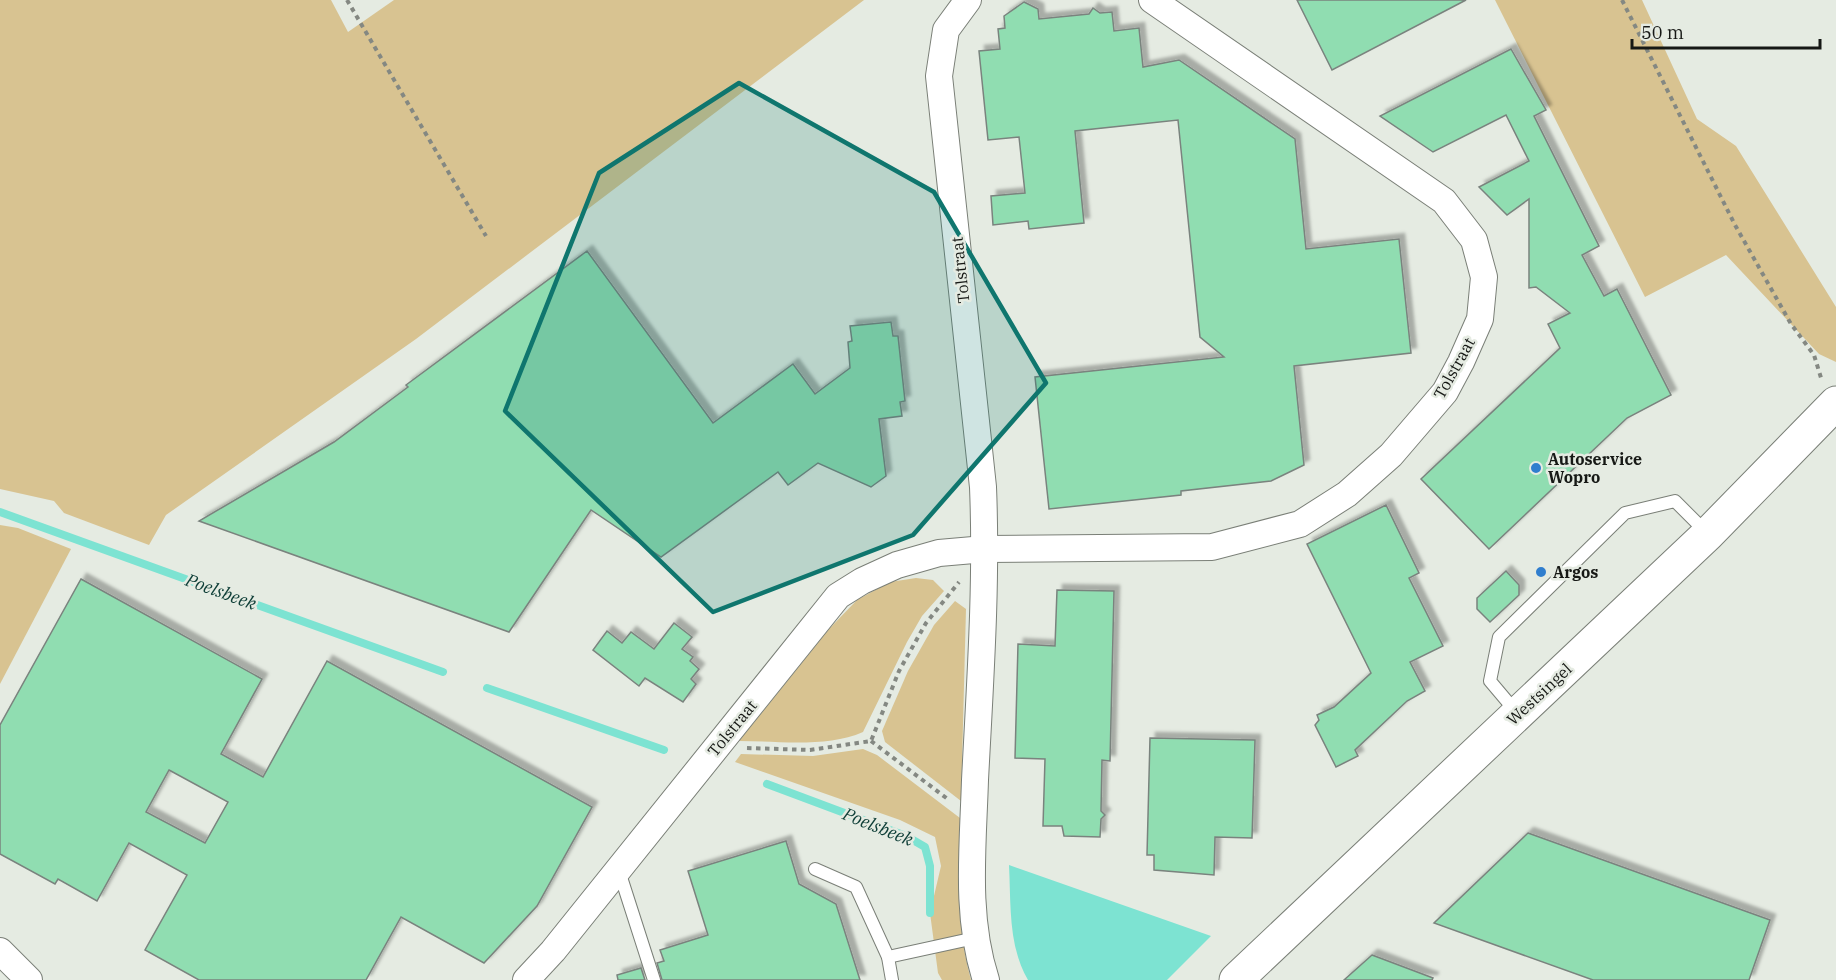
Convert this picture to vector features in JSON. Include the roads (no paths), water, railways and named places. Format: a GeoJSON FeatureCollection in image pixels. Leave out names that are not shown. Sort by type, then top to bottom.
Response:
{"type":"FeatureCollection","features":[{"type":"Feature","properties":{"kind":"main road","name":"Westsingel"},"geometry":{"type":"LineString","coordinates":[[1236,980],[1708,534],[1830,395]]}},
{"type":"Feature","properties":{"kind":"street","name":"Tolstraat"},"geometry":{"type":"LineString","coordinates":[[968,0],[946,30],[939,76],[983,488],[985,549],[971,878],[975,938],[986,980]]}},
{"type":"Feature","properties":{"kind":"street","name":"Tolstraat"},"geometry":{"type":"LineString","coordinates":[[526,980],[554,951],[838,596],[862,580],[897,565],[939,553],[985,549],[1212,547],[1300,524],[1347,494],[1390,455],[1445,392],[1480,319],[1484,277],[1474,240],[1444,201],[1152,0]]}},
{"type":"Feature","properties":{"kind":"street"},"geometry":{"type":"LineString","coordinates":[[0,951],[28,980]]}},
{"type":"Feature","properties":{"kind":"lane"},"geometry":{"type":"LineString","coordinates":[[1518,714],[1490,681],[1499,637],[1625,513],[1675,501],[1708,534]]}},
{"type":"Feature","properties":{"kind":"lane"},"geometry":{"type":"LineString","coordinates":[[619,869],[654,980]]}},
{"type":"Feature","properties":{"kind":"lane"},"geometry":{"type":"LineString","coordinates":[[814,869],[856,886],[888,957],[892,980]]}},
{"type":"Feature","properties":{"kind":"lane"},"geometry":{"type":"LineString","coordinates":[[888,957],[975,938]]}},
{"type":"Feature","properties":{"kind":"water"},"geometry":{"type":"Polygon","coordinates":[[[1009,865],[1211,936],[1167,980],[1028,980],[1014,939],[1009,865]]]}},
{"type":"Feature","properties":{"kind":"waterway","name":"Poelsbeek"},"geometry":{"type":"LineString","coordinates":[[0,512],[443,672]]}},
{"type":"Feature","properties":{"kind":"waterway","name":"Poelsbeek"},"geometry":{"type":"LineString","coordinates":[[487,688],[664,750]]}},
{"type":"Feature","properties":{"kind":"waterway","name":"Poelsbeek"},"geometry":{"type":"LineString","coordinates":[[767,784],[906,836],[925,847],[930,866],[930,913]]}},
{"type":"Feature","properties":{"kind":"place","name":"Autoservice Wopro"},"geometry":{"type":"Point","coordinates":[1536,468]}},
{"type":"Feature","properties":{"kind":"place","name":"Argos"},"geometry":{"type":"Point","coordinates":[1541,572]}}]}
